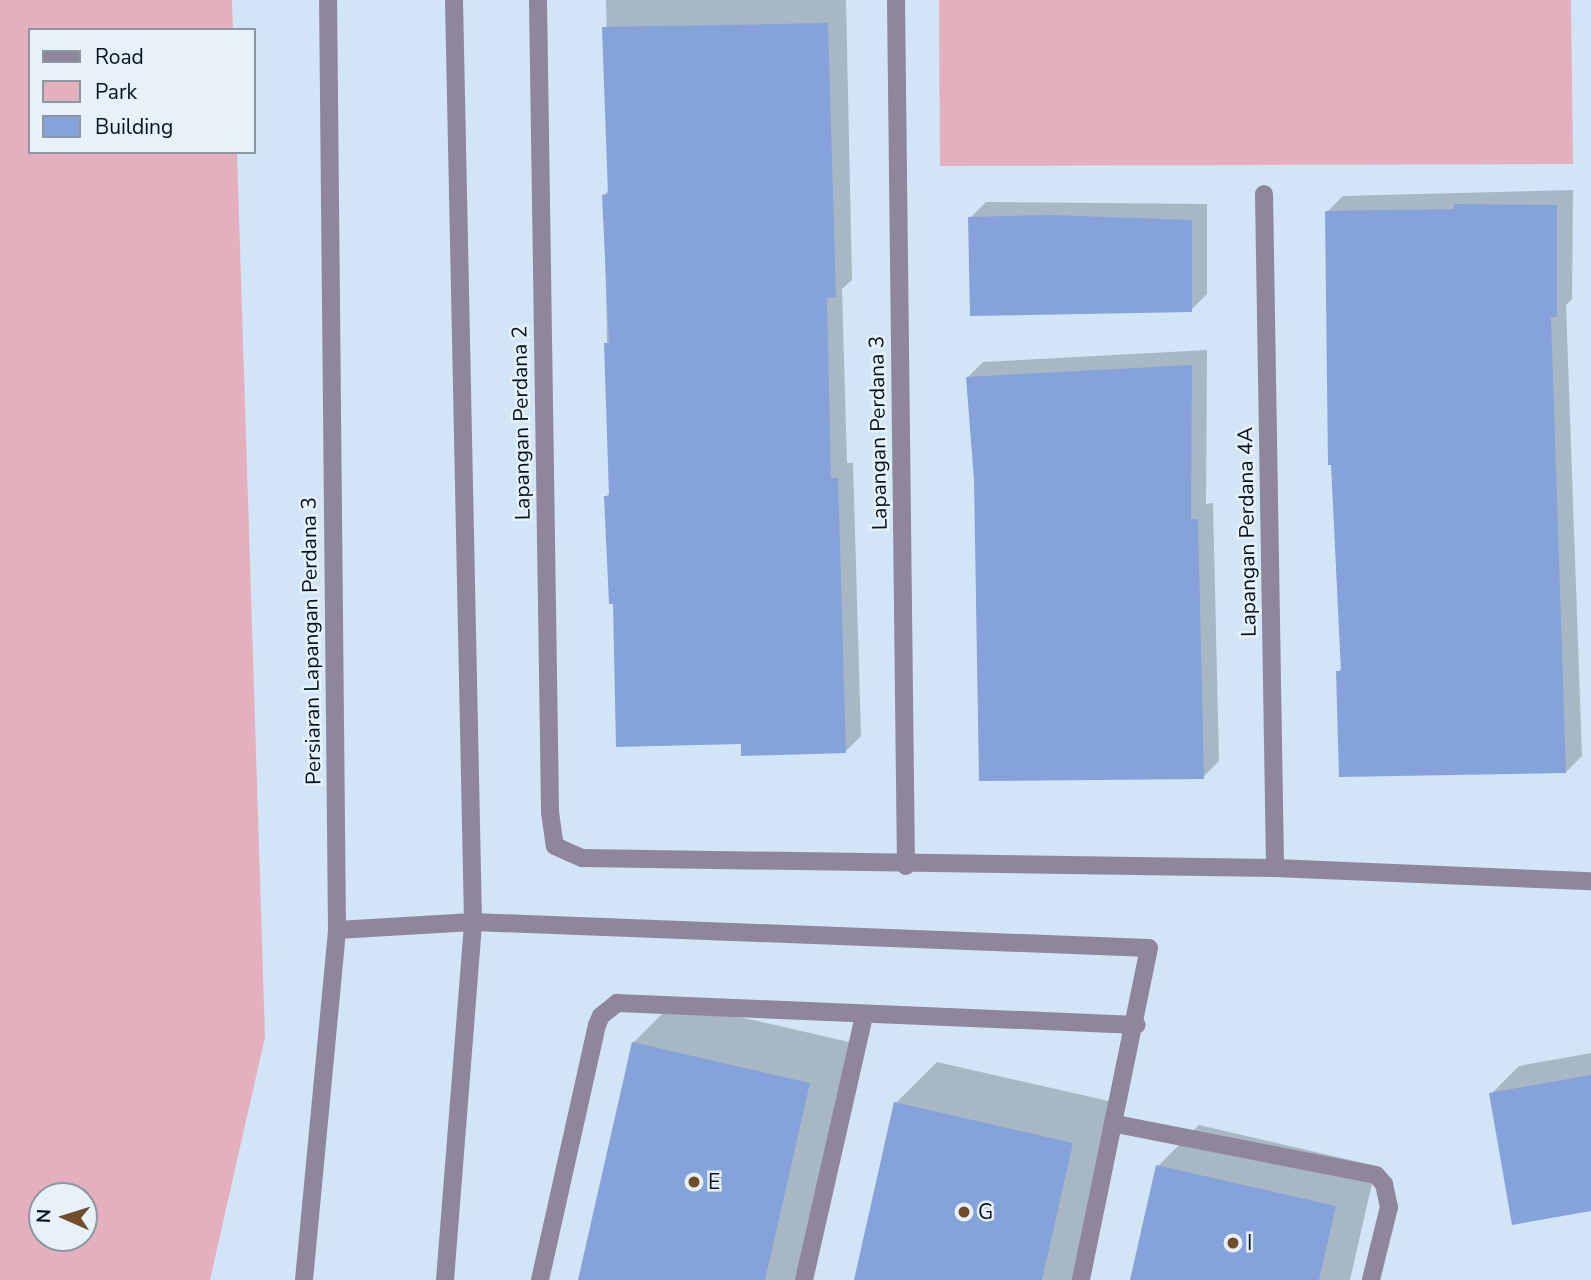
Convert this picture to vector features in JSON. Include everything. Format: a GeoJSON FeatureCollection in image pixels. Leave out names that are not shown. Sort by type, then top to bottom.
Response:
{"type":"FeatureCollection","features":[{"type":"Feature","properties":{"kind":"street","name":"Persiaran Lapangan Perdana 3"},"geometry":{"type":"LineString","coordinates":[[304,1280],[337,930],[328,0]]}},
{"type":"Feature","properties":{"kind":"street"},"geometry":{"type":"LineString","coordinates":[[444,1280],[473,922],[454,0]]}},
{"type":"Feature","properties":{"kind":"street","name":"Lapangan Perdana 2"},"geometry":{"type":"LineString","coordinates":[[538,0],[550,812],[555,846],[582,858],[906,866]]}},
{"type":"Feature","properties":{"kind":"street","name":"Lapangan Perdana 3"},"geometry":{"type":"LineString","coordinates":[[896,0],[906,866]]}},
{"type":"Feature","properties":{"kind":"street","name":"Lapangan Perdana 4A"},"geometry":{"type":"LineString","coordinates":[[1264,194],[1275,868]]}},
{"type":"Feature","properties":{"kind":"street"},"geometry":{"type":"LineString","coordinates":[[906,866],[1275,868],[1591,881]]}},
{"type":"Feature","properties":{"kind":"street"},"geometry":{"type":"LineString","coordinates":[[337,930],[473,922],[1149,948],[1137,1025],[1081,1280]]}},
{"type":"Feature","properties":{"kind":"street"},"geometry":{"type":"LineString","coordinates":[[540,1280],[597,1025],[608,1008],[627,1002],[864,1015],[1137,1025]]}},
{"type":"Feature","properties":{"kind":"street"},"geometry":{"type":"LineString","coordinates":[[804,1280],[864,1015]]}},
{"type":"Feature","properties":{"kind":"street"},"geometry":{"type":"LineString","coordinates":[[1116,1124],[1376,1175],[1384,1184],[1388,1207],[1371,1280]]}},
{"type":"Feature","properties":{"kind":"green space"},"geometry":{"type":"Polygon","coordinates":[[[0,0],[232,0],[233,28],[28,28],[28,154],[237,154],[265,1037],[210,1280],[0,1280],[0,0]]]}},
{"type":"Feature","properties":{"kind":"green space"},"geometry":{"type":"Polygon","coordinates":[[[939,0],[1571,0],[1573,164],[940,166],[939,0]]]}},
{"type":"Feature","properties":{"kind":"building"},"geometry":{"type":"Polygon","coordinates":[[[828,23],[836,297],[827,298],[831,478],[838,478],[846,753],[741,756],[741,744],[616,747],[613,604],[609,604],[604,496],[609,496],[604,343],[609,343],[602,195],[608,194],[602,27],[828,23]]]}},
{"type":"Feature","properties":{"kind":"building"},"geometry":{"type":"Polygon","coordinates":[[[1454,204],[1557,205],[1557,317],[1551,317],[1566,773],[1339,777],[1336,671],[1341,671],[1331,465],[1328,465],[1325,211],[1454,209],[1454,204]]]}},
{"type":"Feature","properties":{"kind":"building"},"geometry":{"type":"Polygon","coordinates":[[[1050,215],[1192,220],[1192,312],[970,316],[968,217],[1050,215]]]}},
{"type":"Feature","properties":{"kind":"building"},"geometry":{"type":"Polygon","coordinates":[[[1192,365],[1191,519],[1198,519],[1204,779],[979,781],[974,480],[966,377],[1192,365]]]}},
{"type":"Feature","properties":{"kind":"building","name":"E"},"geometry":{"type":"Polygon","coordinates":[[[632,1042],[810,1083],[765,1280],[578,1280],[632,1042]]]}},
{"type":"Feature","properties":{"kind":"building"},"geometry":{"type":"Polygon","coordinates":[[[1591,1075],[1591,1211],[1512,1225],[1489,1093],[1591,1075]]]}},
{"type":"Feature","properties":{"kind":"building","name":"G"},"geometry":{"type":"Polygon","coordinates":[[[894,1102],[1073,1143],[1042,1280],[854,1280],[894,1102]]]}},
{"type":"Feature","properties":{"kind":"building","name":"I"},"geometry":{"type":"Polygon","coordinates":[[[1156,1165],[1336,1206],[1319,1280],[1130,1280],[1156,1165]]]}},
{"type":"Feature","properties":{"kind":"place","name":"E"},"geometry":{"type":"Point","coordinates":[694,1182]}},
{"type":"Feature","properties":{"kind":"place","name":"G"},"geometry":{"type":"Point","coordinates":[964,1212]}},
{"type":"Feature","properties":{"kind":"place","name":"I"},"geometry":{"type":"Point","coordinates":[1233,1243]}}]}
